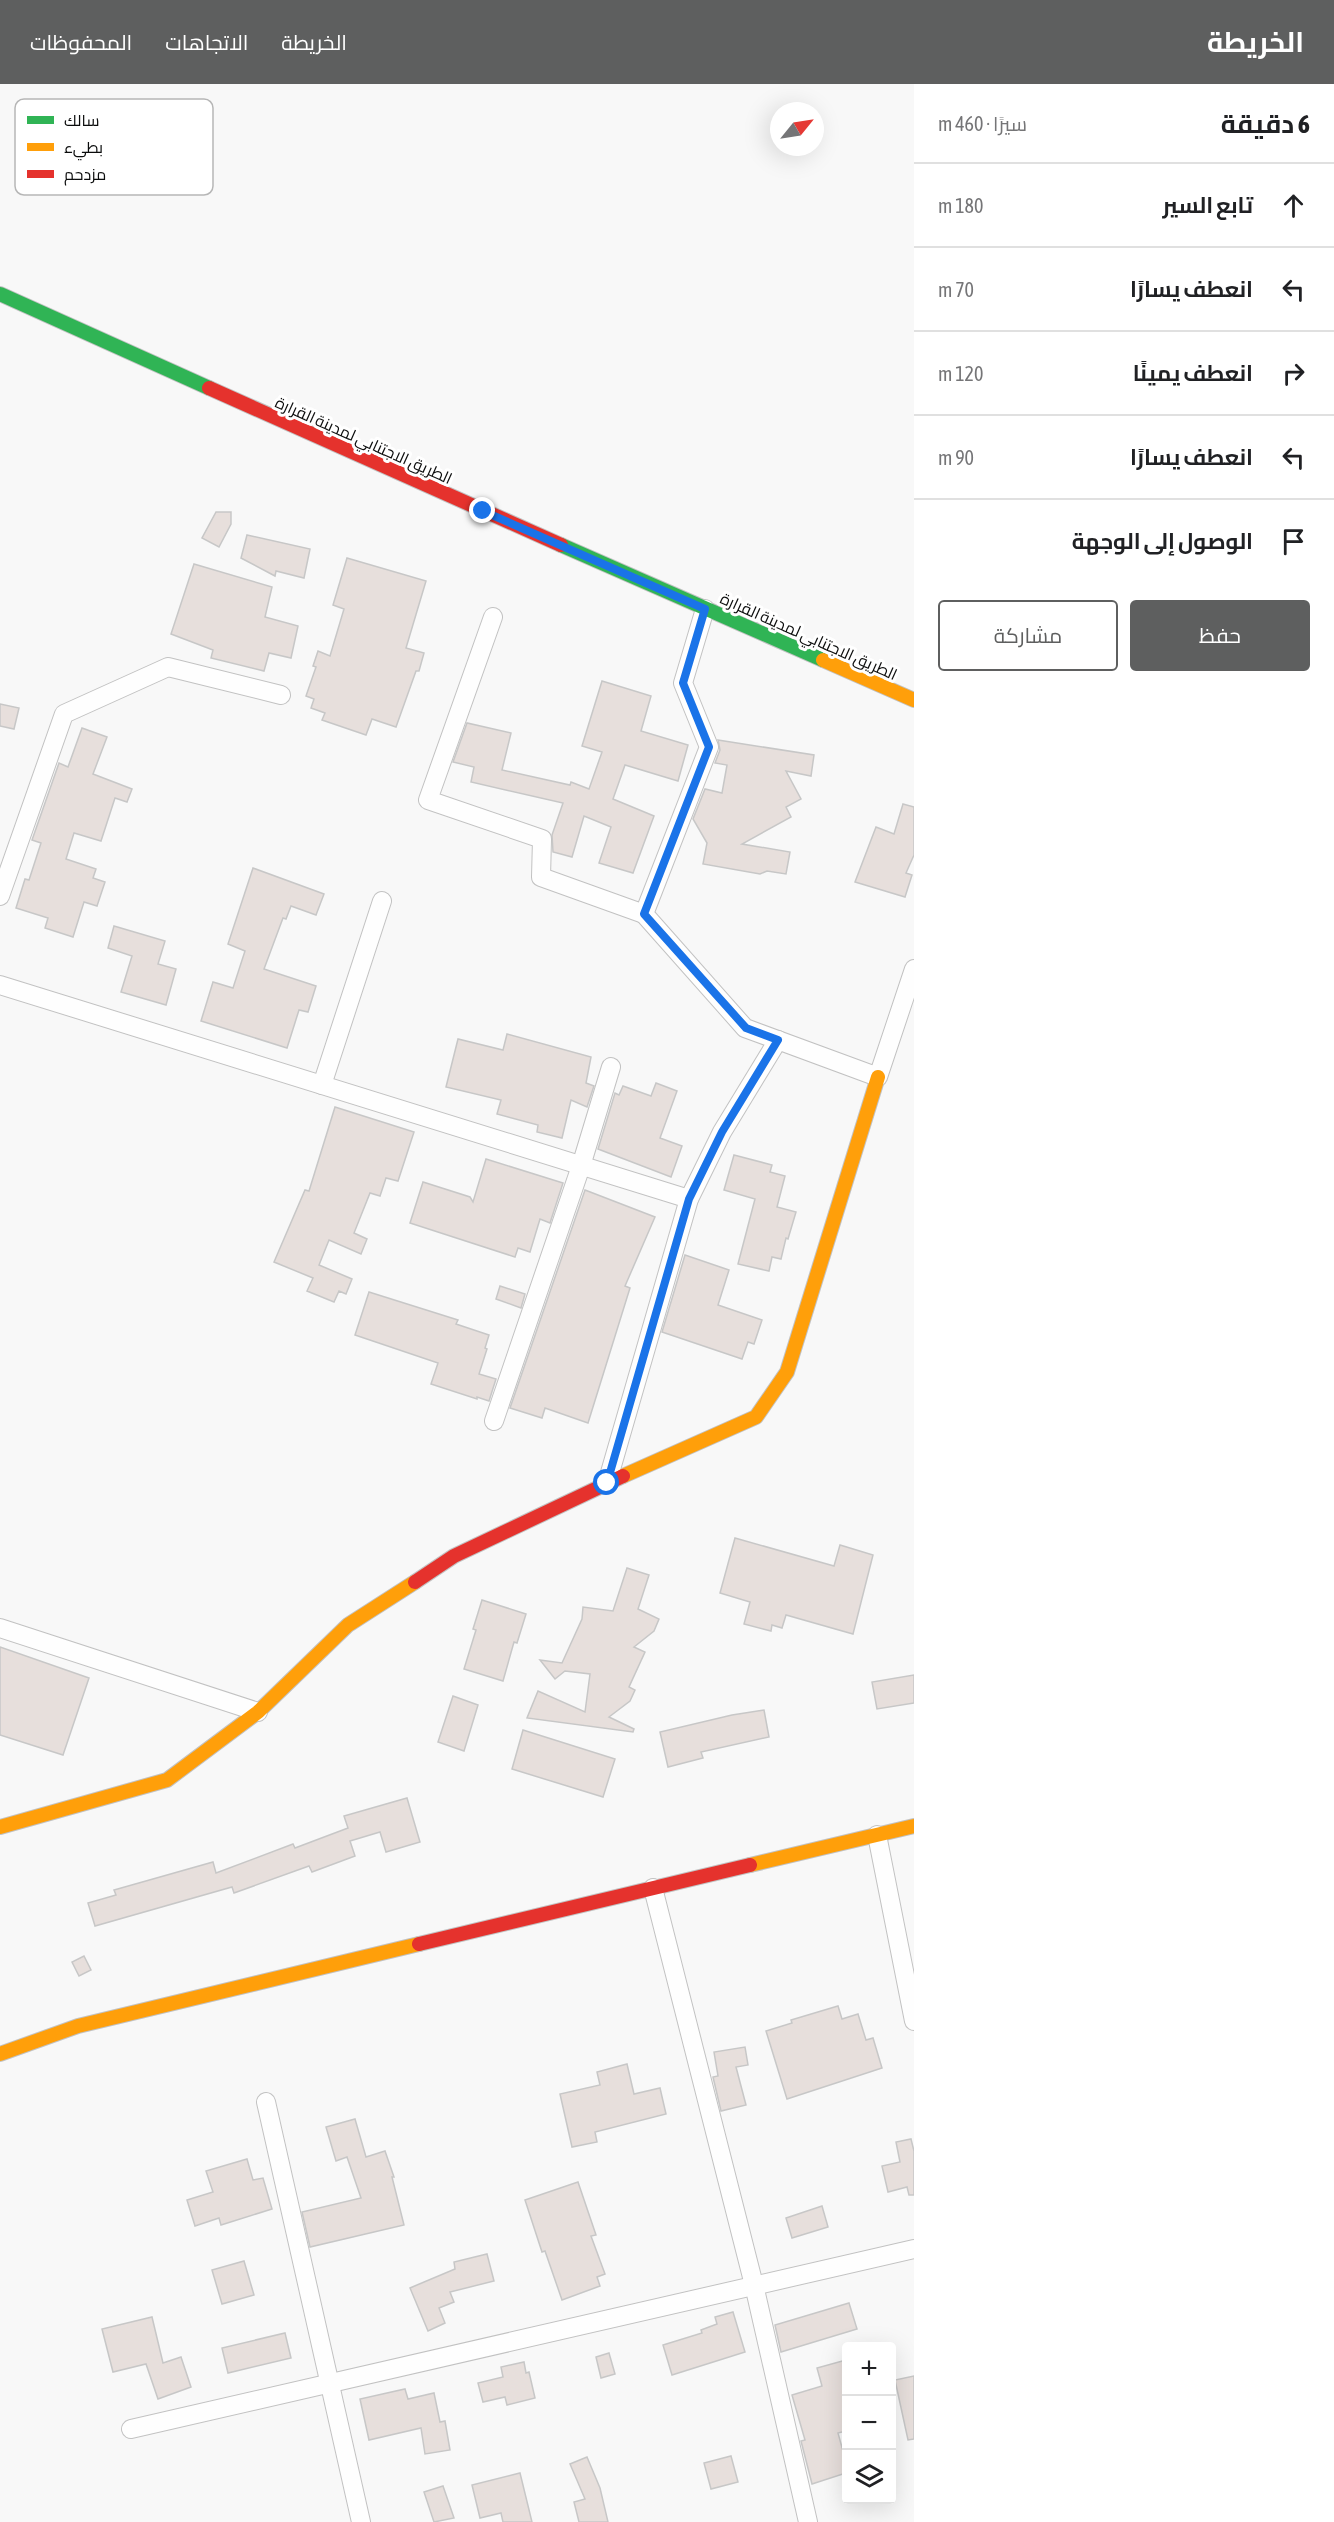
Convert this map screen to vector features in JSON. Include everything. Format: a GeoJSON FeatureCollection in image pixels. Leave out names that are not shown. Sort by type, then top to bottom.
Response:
{"type":"FeatureCollection","features":[{"type":"Feature","properties":{"kind":"main road","name":"الطريق الاجتنابي لمدينة القرارة"},"geometry":{"type":"LineString","coordinates":[[0,294],[914,700]]}},
{"type":"Feature","properties":{"kind":"main road"},"geometry":{"type":"LineString","coordinates":[[0,1827],[167,1780],[258,1712],[348,1625],[454,1556],[607,1483],[756,1417],[787,1372],[878,1077]]}},
{"type":"Feature","properties":{"kind":"main road"},"geometry":{"type":"LineString","coordinates":[[0,2054],[78,2026],[914,1826]]}},
{"type":"Feature","properties":{"kind":"street"},"geometry":{"type":"LineString","coordinates":[[644,914],[709,747],[683,683],[705,609]]}},
{"type":"Feature","properties":{"kind":"street"},"geometry":{"type":"LineString","coordinates":[[493,618],[429,800],[542,839],[541,877],[644,914],[746,1028],[878,1077],[914,969]]}},
{"type":"Feature","properties":{"kind":"street"},"geometry":{"type":"LineString","coordinates":[[0,896],[64,714],[168,668],[281,695]]}},
{"type":"Feature","properties":{"kind":"street"},"geometry":{"type":"LineString","coordinates":[[322,1085],[382,901]]}},
{"type":"Feature","properties":{"kind":"street"},"geometry":{"type":"LineString","coordinates":[[0,985],[689,1199]]}},
{"type":"Feature","properties":{"kind":"street"},"geometry":{"type":"LineString","coordinates":[[607,1483],[689,1199],[722,1132],[778,1040]]}},
{"type":"Feature","properties":{"kind":"street"},"geometry":{"type":"LineString","coordinates":[[494,1421],[611,1068]]}},
{"type":"Feature","properties":{"kind":"street"},"geometry":{"type":"LineString","coordinates":[[0,1629],[258,1712]]}},
{"type":"Feature","properties":{"kind":"street"},"geometry":{"type":"LineString","coordinates":[[877,1835],[914,2021]]}},
{"type":"Feature","properties":{"kind":"street"},"geometry":{"type":"LineString","coordinates":[[654,1888],[754,2285],[808,2522]]}},
{"type":"Feature","properties":{"kind":"street"},"geometry":{"type":"LineString","coordinates":[[266,2102],[361,2522]]}},
{"type":"Feature","properties":{"kind":"street"},"geometry":{"type":"LineString","coordinates":[[131,2429],[914,2249]]}},
{"type":"Feature","properties":{"kind":"building"},"geometry":{"type":"Polygon","coordinates":[[[216,512],[231,512],[231,524],[219,547],[202,538],[216,512]]]}},
{"type":"Feature","properties":{"kind":"building"},"geometry":{"type":"Polygon","coordinates":[[[247,535],[310,549],[304,578],[276,571],[275,576],[241,558],[247,535]]]}},
{"type":"Feature","properties":{"kind":"building"},"geometry":{"type":"Polygon","coordinates":[[[347,558],[426,581],[406,648],[424,653],[419,671],[416,671],[396,727],[372,719],[366,735],[322,720],[325,713],[311,708],[314,699],[306,696],[316,667],[313,666],[318,651],[330,656],[344,609],[333,605],[347,558]]]}},
{"type":"Feature","properties":{"kind":"building"},"geometry":{"type":"Polygon","coordinates":[[[194,564],[272,587],[265,617],[298,626],[291,658],[269,653],[264,671],[211,658],[213,650],[171,634],[194,564]]]}},
{"type":"Feature","properties":{"kind":"building"},"geometry":{"type":"Polygon","coordinates":[[[602,681],[651,696],[641,731],[688,745],[678,781],[625,765],[613,799],[654,816],[633,873],[599,863],[611,827],[584,816],[572,857],[553,852],[552,835],[563,803],[471,782],[474,767],[453,762],[467,723],[511,733],[502,770],[570,785],[571,782],[589,789],[602,752],[582,746],[602,681]]]}},
{"type":"Feature","properties":{"kind":"building"},"geometry":{"type":"Polygon","coordinates":[[[0,704],[19,708],[14,729],[0,726],[0,704]]]}},
{"type":"Feature","properties":{"kind":"building"},"geometry":{"type":"Polygon","coordinates":[[[82,728],[107,737],[93,774],[132,789],[127,802],[115,798],[101,841],[74,833],[66,859],[96,869],[93,878],[105,882],[97,906],[84,902],[73,937],[45,928],[48,918],[16,908],[25,879],[29,880],[41,843],[32,840],[59,763],[68,767],[82,728]]]}},
{"type":"Feature","properties":{"kind":"building"},"geometry":{"type":"Polygon","coordinates":[[[718,740],[814,755],[811,776],[786,771],[801,799],[786,807],[791,817],[742,844],[790,852],[786,874],[767,871],[760,874],[703,864],[707,843],[693,819],[705,789],[722,793],[727,765],[715,763],[720,750],[718,740]]]}},
{"type":"Feature","properties":{"kind":"building"},"geometry":{"type":"Polygon","coordinates":[[[903,804],[914,807],[914,855],[906,873],[912,875],[905,897],[855,882],[876,827],[894,834],[903,804]]]}},
{"type":"Feature","properties":{"kind":"building"},"geometry":{"type":"Polygon","coordinates":[[[253,868],[324,894],[316,915],[291,906],[286,919],[283,918],[264,969],[316,986],[308,1012],[299,1010],[287,1048],[201,1021],[213,982],[233,988],[245,951],[228,944],[253,868]]]}},
{"type":"Feature","properties":{"kind":"building"},"geometry":{"type":"Polygon","coordinates":[[[114,926],[165,941],[158,964],[176,969],[166,1005],[121,992],[132,956],[108,948],[114,926]]]}},
{"type":"Feature","properties":{"kind":"building"},"geometry":{"type":"Polygon","coordinates":[[[507,1034],[591,1057],[586,1083],[594,1086],[587,1107],[571,1100],[562,1138],[537,1132],[538,1125],[497,1114],[501,1100],[446,1087],[458,1039],[503,1050],[507,1034]]]}},
{"type":"Feature","properties":{"kind":"building"},"geometry":{"type":"Polygon","coordinates":[[[656,1083],[677,1091],[660,1138],[682,1146],[671,1177],[598,1149],[615,1093],[619,1095],[623,1086],[651,1096],[656,1083]]]}},
{"type":"Feature","properties":{"kind":"building"},"geometry":{"type":"Polygon","coordinates":[[[335,1107],[414,1132],[398,1181],[386,1178],[380,1196],[370,1193],[354,1233],[367,1239],[361,1254],[329,1240],[319,1265],[352,1279],[346,1294],[339,1291],[334,1302],[307,1291],[313,1278],[274,1262],[305,1190],[309,1191],[335,1107]]]}},
{"type":"Feature","properties":{"kind":"building"},"geometry":{"type":"Polygon","coordinates":[[[734,1155],[772,1165],[770,1172],[785,1176],[777,1207],[796,1212],[781,1259],[772,1257],[769,1271],[738,1264],[755,1199],[724,1190],[734,1155]]]}},
{"type":"Feature","properties":{"kind":"building"},"geometry":{"type":"Polygon","coordinates":[[[486,1159],[563,1183],[550,1223],[540,1219],[530,1252],[518,1248],[515,1257],[410,1223],[423,1182],[470,1197],[473,1202],[486,1159]]]}},
{"type":"Feature","properties":{"kind":"building"},"geometry":{"type":"Polygon","coordinates":[[[585,1190],[655,1217],[625,1286],[630,1288],[588,1423],[545,1408],[542,1418],[510,1408],[585,1190]]]}},
{"type":"Feature","properties":{"kind":"building"},"geometry":{"type":"Polygon","coordinates":[[[685,1255],[729,1270],[718,1305],[762,1320],[754,1344],[748,1342],[742,1359],[662,1332],[685,1255]]]}},
{"type":"Feature","properties":{"kind":"building"},"geometry":{"type":"Polygon","coordinates":[[[500,1286],[525,1294],[521,1308],[496,1299],[500,1286]]]}},
{"type":"Feature","properties":{"kind":"building"},"geometry":{"type":"Polygon","coordinates":[[[369,1292],[458,1320],[456,1324],[489,1335],[479,1374],[496,1379],[489,1401],[431,1384],[438,1363],[355,1335],[369,1292]]]}},
{"type":"Feature","properties":{"kind":"building"},"geometry":{"type":"Polygon","coordinates":[[[735,1538],[834,1566],[840,1545],[873,1555],[853,1634],[786,1615],[782,1628],[772,1625],[771,1631],[744,1624],[750,1602],[720,1593],[735,1538]]]}},
{"type":"Feature","properties":{"kind":"building"},"geometry":{"type":"Polygon","coordinates":[[[627,1568],[649,1575],[638,1609],[659,1619],[654,1631],[634,1647],[645,1652],[629,1687],[635,1690],[630,1701],[609,1717],[634,1729],[633,1732],[527,1718],[538,1691],[585,1712],[590,1674],[565,1671],[555,1679],[540,1660],[562,1663],[582,1619],[583,1607],[613,1611],[627,1568]]]}},
{"type":"Feature","properties":{"kind":"building"},"geometry":{"type":"Polygon","coordinates":[[[482,1600],[526,1614],[517,1643],[514,1642],[503,1681],[464,1669],[482,1600]]]}},
{"type":"Feature","properties":{"kind":"building"},"geometry":{"type":"Polygon","coordinates":[[[0,1647],[89,1678],[63,1755],[0,1735],[0,1647]]]}},
{"type":"Feature","properties":{"kind":"building"},"geometry":{"type":"Polygon","coordinates":[[[914,1675],[914,1703],[877,1709],[872,1682],[914,1675]]]}},
{"type":"Feature","properties":{"kind":"building"},"geometry":{"type":"Polygon","coordinates":[[[453,1696],[478,1705],[464,1751],[438,1742],[453,1696]]]}},
{"type":"Feature","properties":{"kind":"building"},"geometry":{"type":"Polygon","coordinates":[[[764,1710],[769,1737],[701,1752],[703,1758],[668,1767],[660,1732],[764,1710]]]}},
{"type":"Feature","properties":{"kind":"building"},"geometry":{"type":"Polygon","coordinates":[[[523,1730],[615,1759],[603,1797],[512,1769],[523,1730]]]}},
{"type":"Feature","properties":{"kind":"building"},"geometry":{"type":"Polygon","coordinates":[[[407,1798],[420,1842],[386,1852],[380,1832],[350,1841],[355,1856],[312,1872],[309,1866],[234,1893],[232,1887],[95,1926],[88,1903],[116,1895],[114,1890],[213,1862],[216,1873],[293,1844],[295,1848],[348,1828],[344,1816],[407,1798]]]}},
{"type":"Feature","properties":{"kind":"building"},"geometry":{"type":"Polygon","coordinates":[[[84,1956],[91,1970],[79,1976],[72,1962],[84,1956]]]}},
{"type":"Feature","properties":{"kind":"building"},"geometry":{"type":"Polygon","coordinates":[[[838,2006],[842,2019],[858,2014],[866,2040],[873,2038],[882,2068],[787,2099],[766,2031],[792,2023],[791,2020],[838,2006]]]}},
{"type":"Feature","properties":{"kind":"building"},"geometry":{"type":"Polygon","coordinates":[[[745,2047],[748,2065],[736,2067],[746,2105],[721,2111],[713,2077],[718,2076],[714,2052],[745,2047]]]}},
{"type":"Feature","properties":{"kind":"building"},"geometry":{"type":"Polygon","coordinates":[[[627,2064],[634,2094],[660,2088],[666,2114],[595,2132],[597,2142],[572,2147],[560,2094],[600,2085],[597,2072],[627,2064]]]}},
{"type":"Feature","properties":{"kind":"building"},"geometry":{"type":"Polygon","coordinates":[[[355,2119],[366,2157],[385,2151],[394,2177],[392,2177],[404,2225],[310,2247],[302,2212],[361,2198],[347,2157],[336,2161],[326,2127],[355,2119]]]}},
{"type":"Feature","properties":{"kind":"building"},"geometry":{"type":"Polygon","coordinates":[[[911,2139],[914,2151],[914,2195],[909,2195],[907,2187],[888,2192],[882,2166],[900,2162],[896,2142],[911,2139]]]}},
{"type":"Feature","properties":{"kind":"building"},"geometry":{"type":"Polygon","coordinates":[[[247,2159],[253,2180],[263,2178],[272,2209],[221,2225],[219,2218],[195,2226],[187,2200],[213,2192],[206,2171],[247,2159]]]}},
{"type":"Feature","properties":{"kind":"building"},"geometry":{"type":"Polygon","coordinates":[[[578,2182],[596,2235],[591,2236],[605,2274],[597,2277],[600,2286],[562,2300],[545,2251],[542,2252],[525,2200],[578,2182]]]}},
{"type":"Feature","properties":{"kind":"building"},"geometry":{"type":"Polygon","coordinates":[[[822,2206],[828,2227],[792,2238],[786,2218],[822,2206]]]}},
{"type":"Feature","properties":{"kind":"building"},"geometry":{"type":"Polygon","coordinates":[[[487,2254],[494,2281],[450,2292],[454,2302],[439,2308],[445,2323],[428,2331],[410,2288],[455,2269],[454,2262],[487,2254]]]}},
{"type":"Feature","properties":{"kind":"building"},"geometry":{"type":"Polygon","coordinates":[[[244,2261],[254,2295],[222,2304],[212,2270],[244,2261]]]}},
{"type":"Feature","properties":{"kind":"building"},"geometry":{"type":"Polygon","coordinates":[[[849,2303],[857,2329],[781,2352],[775,2325],[849,2303]]]}},
{"type":"Feature","properties":{"kind":"building"},"geometry":{"type":"Polygon","coordinates":[[[733,2312],[745,2352],[672,2375],[663,2345],[702,2333],[701,2330],[717,2324],[715,2317],[733,2312]]]}},
{"type":"Feature","properties":{"kind":"building"},"geometry":{"type":"Polygon","coordinates":[[[152,2317],[163,2363],[181,2357],[191,2387],[158,2399],[146,2364],[113,2372],[102,2329],[152,2317]]]}},
{"type":"Feature","properties":{"kind":"building"},"geometry":{"type":"Polygon","coordinates":[[[285,2333],[291,2358],[228,2373],[222,2348],[285,2333]]]}},
{"type":"Feature","properties":{"kind":"building"},"geometry":{"type":"Polygon","coordinates":[[[609,2353],[615,2374],[601,2378],[596,2357],[609,2353]]]}},
{"type":"Feature","properties":{"kind":"building"},"geometry":{"type":"Polygon","coordinates":[[[842,2361],[842,2432],[838,2433],[842,2448],[842,2474],[812,2484],[801,2441],[805,2440],[792,2395],[822,2386],[817,2368],[842,2361]]]}},
{"type":"Feature","properties":{"kind":"building"},"geometry":{"type":"Polygon","coordinates":[[[524,2362],[526,2373],[529,2372],[535,2398],[507,2405],[505,2397],[483,2402],[478,2383],[503,2377],[501,2367],[524,2362]]]}},
{"type":"Feature","properties":{"kind":"building"},"geometry":{"type":"Polygon","coordinates":[[[914,2376],[914,2439],[908,2440],[896,2380],[914,2376]]]}},
{"type":"Feature","properties":{"kind":"building"},"geometry":{"type":"Polygon","coordinates":[[[405,2389],[408,2399],[434,2393],[440,2422],[445,2421],[450,2450],[425,2454],[421,2428],[369,2440],[360,2399],[405,2389]]]}},
{"type":"Feature","properties":{"kind":"building"},"geometry":{"type":"Polygon","coordinates":[[[731,2456],[738,2482],[711,2489],[704,2463],[731,2456]]]}},
{"type":"Feature","properties":{"kind":"building"},"geometry":{"type":"Polygon","coordinates":[[[587,2457],[600,2488],[608,2522],[579,2522],[574,2502],[585,2499],[570,2464],[587,2457]]]}},
{"type":"Feature","properties":{"kind":"building"},"geometry":{"type":"Polygon","coordinates":[[[520,2473],[532,2522],[503,2522],[501,2513],[480,2518],[472,2485],[520,2473]]]}},
{"type":"Feature","properties":{"kind":"building"},"geometry":{"type":"Polygon","coordinates":[[[443,2486],[454,2518],[434,2522],[424,2492],[443,2486]]]}},
{"type":"Feature","properties":{"kind":"traffic: fast"},"geometry":{"type":"LineString","coordinates":[[0,294],[209,388]]}},
{"type":"Feature","properties":{"kind":"traffic: fast"},"geometry":{"type":"LineString","coordinates":[[561,545],[823,660]]}},
{"type":"Feature","properties":{"kind":"traffic: slow"},"geometry":{"type":"LineString","coordinates":[[823,660],[914,700]]}},
{"type":"Feature","properties":{"kind":"traffic: slow"},"geometry":{"type":"LineString","coordinates":[[623,1476],[756,1417],[787,1372],[878,1077]]}},
{"type":"Feature","properties":{"kind":"traffic: slow"},"geometry":{"type":"LineString","coordinates":[[0,1827],[167,1780],[258,1712],[348,1625],[415,1582]]}},
{"type":"Feature","properties":{"kind":"traffic: slow"},"geometry":{"type":"LineString","coordinates":[[750,1865],[914,1826]]}},
{"type":"Feature","properties":{"kind":"traffic: slow"},"geometry":{"type":"LineString","coordinates":[[0,2054],[78,2026],[419,1944]]}},
{"type":"Feature","properties":{"kind":"traffic: jam"},"geometry":{"type":"LineString","coordinates":[[209,388],[561,545]]}},
{"type":"Feature","properties":{"kind":"traffic: jam"},"geometry":{"type":"LineString","coordinates":[[415,1582],[454,1556],[623,1476]]}},
{"type":"Feature","properties":{"kind":"traffic: jam"},"geometry":{"type":"LineString","coordinates":[[419,1944],[750,1865]]}},
{"type":"Feature","properties":{"kind":"route"},"geometry":{"type":"LineString","coordinates":[[483,511],[705,609],[683,683],[709,747],[644,914],[746,1028],[778,1040],[722,1132],[689,1199],[607,1483]]}}]}
